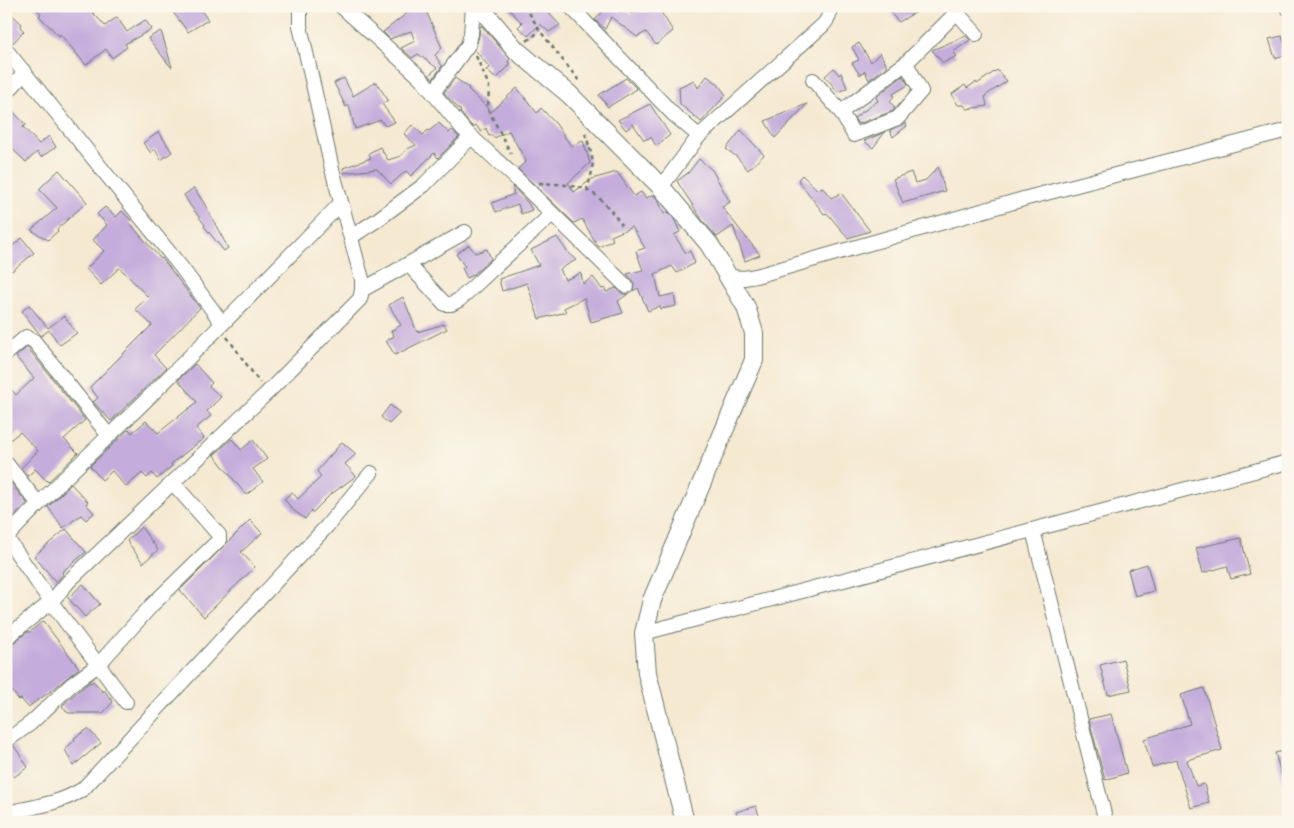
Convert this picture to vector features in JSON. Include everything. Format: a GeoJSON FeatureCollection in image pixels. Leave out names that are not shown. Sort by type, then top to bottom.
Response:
{"type":"FeatureCollection","features":[{"type":"Feature","properties":{"kind":"street"},"geometry":{"type":"LineString","coordinates":[[6,638],[51,602],[69,582],[268,392],[360,299],[362,279],[332,170],[300,26],[300,6]]}},
{"type":"Feature","properties":{"kind":"street"},"geometry":{"type":"LineString","coordinates":[[341,6],[420,77],[471,137],[520,182],[626,286]]}},
{"type":"Feature","properties":{"kind":"street"},"geometry":{"type":"LineString","coordinates":[[433,93],[468,45],[471,34],[473,6]]}},
{"type":"Feature","properties":{"kind":"street"},"geometry":{"type":"LineString","coordinates":[[479,6],[516,50],[569,94],[661,187],[709,244],[746,306],[754,333],[754,360],[652,600],[644,633],[647,673],[685,822]]}},
{"type":"Feature","properties":{"kind":"street"},"geometry":{"type":"LineString","coordinates":[[570,6],[673,114],[700,136]]}},
{"type":"Feature","properties":{"kind":"street"},"geometry":{"type":"LineString","coordinates":[[661,187],[700,136],[823,25],[829,18],[830,11],[828,6]]}},
{"type":"Feature","properties":{"kind":"street"},"geometry":{"type":"LineString","coordinates":[[841,112],[906,63],[954,9],[976,34]]}},
{"type":"Feature","properties":{"kind":"street"},"geometry":{"type":"LineString","coordinates":[[6,50],[181,267],[222,323]]}},
{"type":"Feature","properties":{"kind":"street"},"geometry":{"type":"LineString","coordinates":[[813,80],[841,112],[854,135],[898,118],[921,91],[906,63]]}},
{"type":"Feature","properties":{"kind":"street"},"geometry":{"type":"LineString","coordinates":[[6,94],[25,72]]}},
{"type":"Feature","properties":{"kind":"street"},"geometry":{"type":"LineString","coordinates":[[730,277],[744,278],[756,276],[1027,198],[1288,130]]}},
{"type":"Feature","properties":{"kind":"street"},"geometry":{"type":"LineString","coordinates":[[351,238],[424,185],[471,137]]}},
{"type":"Feature","properties":{"kind":"street"},"geometry":{"type":"LineString","coordinates":[[126,702],[51,602],[6,537],[38,503],[259,289],[341,203]]}},
{"type":"Feature","properties":{"kind":"street"},"geometry":{"type":"LineString","coordinates":[[409,265],[445,304],[451,304],[459,300],[552,214]]}},
{"type":"Feature","properties":{"kind":"street"},"geometry":{"type":"LineString","coordinates":[[362,290],[465,232]]}},
{"type":"Feature","properties":{"kind":"street"},"geometry":{"type":"LineString","coordinates":[[7,353],[26,337],[34,341],[109,436]]}},
{"type":"Feature","properties":{"kind":"street"},"geometry":{"type":"LineString","coordinates":[[644,633],[1288,462]]}},
{"type":"Feature","properties":{"kind":"street"},"geometry":{"type":"LineString","coordinates":[[6,463],[38,503]]}},
{"type":"Feature","properties":{"kind":"street"},"geometry":{"type":"LineString","coordinates":[[6,813],[71,797],[83,789],[327,526],[371,474]]}},
{"type":"Feature","properties":{"kind":"street"},"geometry":{"type":"LineString","coordinates":[[6,741],[31,723],[71,685],[98,665],[152,605],[219,540],[218,535],[173,483]]}},
{"type":"Feature","properties":{"kind":"street"},"geometry":{"type":"LineString","coordinates":[[1033,530],[1106,822]]}},
{"type":"Feature","properties":{"kind":"path"},"geometry":{"type":"LineString","coordinates":[[468,45],[476,56],[486,78],[489,86],[488,109],[511,153],[520,182],[576,185],[588,189],[600,197],[622,225]]}},
{"type":"Feature","properties":{"kind":"path"},"geometry":{"type":"LineString","coordinates":[[222,323],[224,334],[268,392]]}},
{"type":"Feature","properties":{"kind":"building"},"geometry":{"type":"Polygon","coordinates":[[[34,6],[87,6],[105,26],[117,17],[127,32],[145,20],[152,29],[125,44],[127,47],[112,58],[106,49],[86,65],[60,34],[59,36],[39,16],[41,14],[34,6]]]}},
{"type":"Feature","properties":{"kind":"building"},"geometry":{"type":"Polygon","coordinates":[[[178,6],[198,6],[208,20],[188,32],[172,11],[178,6]]]}},
{"type":"Feature","properties":{"kind":"building"},"geometry":{"type":"Polygon","coordinates":[[[401,6],[424,6],[442,48],[435,55],[442,66],[433,79],[429,75],[437,68],[418,54],[412,58],[401,48],[415,41],[411,31],[390,39],[383,32],[406,14],[401,6]]]}},
{"type":"Feature","properties":{"kind":"building"},"geometry":{"type":"Polygon","coordinates":[[[506,6],[542,6],[560,25],[549,32],[540,24],[528,36],[518,27],[522,23],[506,6]]]}},
{"type":"Feature","properties":{"kind":"building"},"geometry":{"type":"Polygon","coordinates":[[[596,6],[615,6],[620,12],[623,8],[632,14],[643,6],[657,6],[673,31],[656,45],[646,32],[637,37],[611,17],[605,29],[595,20],[603,11],[596,6]]]}},
{"type":"Feature","properties":{"kind":"building"},"geometry":{"type":"Polygon","coordinates":[[[907,6],[926,6],[899,22],[891,14],[907,6]]]}},
{"type":"Feature","properties":{"kind":"building"},"geometry":{"type":"Polygon","coordinates":[[[6,9],[22,24],[20,27],[24,31],[13,43],[6,36],[6,9]]]}},
{"type":"Feature","properties":{"kind":"building"},"geometry":{"type":"Polygon","coordinates":[[[480,26],[510,59],[508,62],[510,65],[496,79],[486,70],[490,68],[475,50],[480,26]]]}},
{"type":"Feature","properties":{"kind":"building"},"geometry":{"type":"Polygon","coordinates":[[[161,31],[172,67],[148,38],[161,31]]]}},
{"type":"Feature","properties":{"kind":"building"},"geometry":{"type":"Polygon","coordinates":[[[966,36],[970,40],[953,52],[957,56],[943,63],[932,50],[966,36]]]}},
{"type":"Feature","properties":{"kind":"building"},"geometry":{"type":"Polygon","coordinates":[[[1282,36],[1288,54],[1275,58],[1269,39],[1282,36]]]}},
{"type":"Feature","properties":{"kind":"building"},"geometry":{"type":"Polygon","coordinates":[[[859,43],[871,62],[880,53],[887,66],[869,80],[865,71],[860,75],[852,63],[859,60],[852,47],[859,43]]]}},
{"type":"Feature","properties":{"kind":"building"},"geometry":{"type":"Polygon","coordinates":[[[834,68],[839,75],[841,73],[847,88],[838,92],[825,76],[834,68]]]}},
{"type":"Feature","properties":{"kind":"building"},"geometry":{"type":"Polygon","coordinates":[[[997,70],[1007,81],[985,96],[987,106],[967,109],[964,105],[958,105],[952,94],[965,85],[967,88],[976,82],[977,84],[997,70]]]}},
{"type":"Feature","properties":{"kind":"building"},"geometry":{"type":"Polygon","coordinates":[[[707,76],[717,83],[726,95],[701,122],[680,104],[679,87],[694,80],[698,88],[707,76]]]}},
{"type":"Feature","properties":{"kind":"building"},"geometry":{"type":"Polygon","coordinates":[[[903,76],[908,85],[893,94],[894,96],[890,101],[895,108],[893,111],[858,124],[854,118],[878,101],[876,97],[903,76]]]}},
{"type":"Feature","properties":{"kind":"building"},"geometry":{"type":"Polygon","coordinates":[[[344,78],[353,96],[376,82],[388,100],[382,104],[395,122],[385,126],[381,120],[355,129],[349,105],[346,107],[334,83],[344,78]]]}},
{"type":"Feature","properties":{"kind":"building"},"geometry":{"type":"Polygon","coordinates":[[[455,78],[469,88],[490,113],[517,88],[537,113],[541,108],[556,124],[571,146],[583,141],[590,163],[568,183],[574,192],[592,179],[617,172],[634,196],[641,192],[646,198],[654,195],[664,214],[669,212],[674,219],[680,232],[674,235],[686,253],[690,251],[695,263],[677,273],[672,266],[655,274],[660,297],[674,294],[676,306],[661,309],[660,306],[648,311],[638,288],[633,291],[634,283],[627,274],[643,270],[636,251],[645,248],[632,227],[611,236],[613,240],[599,247],[582,219],[574,223],[518,169],[526,161],[509,131],[494,138],[492,135],[489,136],[486,128],[481,132],[476,125],[473,127],[469,123],[461,111],[444,93],[455,78]]]}},
{"type":"Feature","properties":{"kind":"building"},"geometry":{"type":"Polygon","coordinates":[[[626,78],[637,89],[608,107],[599,95],[626,78]]]}},
{"type":"Feature","properties":{"kind":"building"},"geometry":{"type":"Polygon","coordinates":[[[6,104],[26,125],[23,127],[39,144],[49,136],[56,147],[41,157],[37,152],[26,162],[6,143],[6,104]]]}},
{"type":"Feature","properties":{"kind":"building"},"geometry":{"type":"Polygon","coordinates":[[[650,104],[670,135],[656,146],[651,137],[644,140],[633,124],[626,130],[618,120],[650,104]]]}},
{"type":"Feature","properties":{"kind":"building"},"geometry":{"type":"Polygon","coordinates":[[[807,104],[775,138],[765,121],[807,104]]]}},
{"type":"Feature","properties":{"kind":"building"},"geometry":{"type":"Polygon","coordinates":[[[439,123],[449,133],[452,130],[459,137],[438,158],[434,153],[411,176],[406,171],[391,184],[377,169],[344,173],[343,168],[371,158],[369,153],[380,147],[388,160],[401,156],[407,149],[416,145],[404,134],[412,125],[423,135],[439,123]]]}},
{"type":"Feature","properties":{"kind":"building"},"geometry":{"type":"Polygon","coordinates":[[[905,123],[907,126],[893,137],[890,130],[905,123]]]}},
{"type":"Feature","properties":{"kind":"building"},"geometry":{"type":"Polygon","coordinates":[[[741,130],[764,155],[748,170],[737,157],[726,149],[741,130]]]}},
{"type":"Feature","properties":{"kind":"building"},"geometry":{"type":"Polygon","coordinates":[[[159,132],[172,152],[161,160],[155,149],[151,153],[143,143],[159,132]]]}},
{"type":"Feature","properties":{"kind":"building"},"geometry":{"type":"Polygon","coordinates":[[[885,132],[873,148],[864,141],[885,132]]]}},
{"type":"Feature","properties":{"kind":"building"},"geometry":{"type":"Polygon","coordinates":[[[699,159],[712,170],[730,202],[722,207],[760,255],[745,261],[733,226],[717,237],[703,221],[680,186],[677,181],[688,173],[699,159]]]}},
{"type":"Feature","properties":{"kind":"building"},"geometry":{"type":"Polygon","coordinates":[[[938,167],[945,191],[903,203],[893,179],[911,172],[915,183],[926,180],[938,167]]]}},
{"type":"Feature","properties":{"kind":"building"},"geometry":{"type":"Polygon","coordinates":[[[59,170],[87,202],[57,229],[58,231],[48,240],[31,230],[57,208],[39,189],[59,170]]]}},
{"type":"Feature","properties":{"kind":"building"},"geometry":{"type":"Polygon","coordinates":[[[802,175],[818,190],[822,187],[831,198],[841,193],[870,231],[848,238],[827,213],[824,214],[798,180],[802,175]]]}},
{"type":"Feature","properties":{"kind":"building"},"geometry":{"type":"Polygon","coordinates":[[[512,186],[532,210],[521,214],[518,204],[496,212],[492,203],[514,194],[512,186]]]}},
{"type":"Feature","properties":{"kind":"building"},"geometry":{"type":"Polygon","coordinates":[[[194,188],[228,248],[224,251],[204,226],[184,195],[194,188]]]}},
{"type":"Feature","properties":{"kind":"building"},"geometry":{"type":"Polygon","coordinates":[[[105,207],[116,217],[122,211],[132,221],[130,223],[162,258],[200,308],[154,355],[166,368],[111,421],[93,402],[98,398],[90,387],[152,325],[135,309],[148,297],[124,272],[119,268],[101,285],[86,269],[104,251],[93,240],[107,225],[97,214],[105,207]]]}},
{"type":"Feature","properties":{"kind":"building"},"geometry":{"type":"Polygon","coordinates":[[[557,237],[568,253],[576,260],[560,269],[565,280],[581,273],[583,284],[593,277],[602,289],[605,288],[606,292],[616,288],[623,294],[628,294],[618,301],[623,313],[591,322],[584,298],[564,308],[566,312],[539,319],[527,283],[502,291],[499,279],[539,265],[531,250],[557,237]]]}},
{"type":"Feature","properties":{"kind":"building"},"geometry":{"type":"Polygon","coordinates":[[[22,238],[34,253],[12,271],[6,264],[6,251],[22,238]]]}},
{"type":"Feature","properties":{"kind":"building"},"geometry":{"type":"Polygon","coordinates":[[[469,245],[475,253],[487,249],[491,259],[467,278],[462,268],[465,267],[456,254],[469,245]]]}},
{"type":"Feature","properties":{"kind":"building"},"geometry":{"type":"Polygon","coordinates":[[[403,297],[417,332],[444,324],[447,329],[395,355],[386,341],[394,336],[391,331],[401,325],[389,305],[403,297]]]}},
{"type":"Feature","properties":{"kind":"building"},"geometry":{"type":"Polygon","coordinates":[[[29,305],[48,328],[64,316],[77,333],[60,345],[49,330],[41,336],[22,311],[29,305]]]}},
{"type":"Feature","properties":{"kind":"building"},"geometry":{"type":"Polygon","coordinates":[[[27,347],[85,420],[64,439],[78,453],[48,482],[35,469],[28,476],[21,468],[38,451],[20,432],[6,443],[6,383],[16,395],[34,378],[16,357],[27,347]]]}},
{"type":"Feature","properties":{"kind":"building"},"geometry":{"type":"Polygon","coordinates":[[[195,364],[212,383],[209,386],[221,397],[207,411],[211,416],[196,428],[204,438],[171,464],[172,466],[157,479],[152,473],[147,478],[142,473],[126,487],[112,471],[102,480],[90,466],[129,429],[132,433],[146,421],[158,433],[197,402],[178,380],[195,364]]]}},
{"type":"Feature","properties":{"kind":"building"},"geometry":{"type":"Polygon","coordinates":[[[390,405],[400,413],[389,424],[381,417],[390,405]]]}},
{"type":"Feature","properties":{"kind":"building"},"geometry":{"type":"Polygon","coordinates":[[[232,439],[241,450],[253,440],[267,459],[253,469],[263,482],[246,495],[214,455],[232,439]]]}},
{"type":"Feature","properties":{"kind":"building"},"geometry":{"type":"Polygon","coordinates":[[[342,442],[356,454],[345,464],[356,476],[330,495],[312,513],[311,511],[305,519],[293,510],[284,499],[292,492],[298,499],[321,477],[317,471],[342,442]]]}},
{"type":"Feature","properties":{"kind":"building"},"geometry":{"type":"Polygon","coordinates":[[[6,477],[27,503],[6,525],[6,477]]]}},
{"type":"Feature","properties":{"kind":"building"},"geometry":{"type":"Polygon","coordinates":[[[71,484],[88,502],[86,504],[94,513],[86,520],[81,515],[63,528],[48,507],[71,484]]]}},
{"type":"Feature","properties":{"kind":"building"},"geometry":{"type":"Polygon","coordinates":[[[250,520],[262,533],[241,552],[255,567],[204,617],[180,590],[250,520]]]}},
{"type":"Feature","properties":{"kind":"building"},"geometry":{"type":"Polygon","coordinates":[[[141,527],[158,550],[143,563],[127,541],[141,527]]]}},
{"type":"Feature","properties":{"kind":"building"},"geometry":{"type":"Polygon","coordinates":[[[66,529],[86,552],[62,572],[63,574],[56,582],[34,556],[66,529]]]}},
{"type":"Feature","properties":{"kind":"building"},"geometry":{"type":"Polygon","coordinates":[[[1241,538],[1250,574],[1231,579],[1227,566],[1203,573],[1196,548],[1241,538]]]}},
{"type":"Feature","properties":{"kind":"building"},"geometry":{"type":"Polygon","coordinates":[[[1147,564],[1154,591],[1135,596],[1128,570],[1147,564]]]}},
{"type":"Feature","properties":{"kind":"building"},"geometry":{"type":"Polygon","coordinates":[[[83,584],[100,604],[85,617],[68,598],[83,584]]]}},
{"type":"Feature","properties":{"kind":"building"},"geometry":{"type":"Polygon","coordinates":[[[43,621],[79,668],[28,707],[12,691],[6,695],[6,647],[27,632],[30,632],[43,621]]]}},
{"type":"Feature","properties":{"kind":"building"},"geometry":{"type":"Polygon","coordinates":[[[1123,659],[1131,690],[1108,695],[1100,665],[1123,659]]]}},
{"type":"Feature","properties":{"kind":"building"},"geometry":{"type":"Polygon","coordinates":[[[93,681],[103,692],[104,690],[113,702],[103,713],[68,713],[62,706],[93,681]]]}},
{"type":"Feature","properties":{"kind":"building"},"geometry":{"type":"Polygon","coordinates":[[[1204,688],[1222,750],[1187,760],[1196,786],[1204,784],[1209,803],[1191,808],[1176,760],[1152,767],[1144,739],[1190,724],[1181,695],[1204,688]]]}},
{"type":"Feature","properties":{"kind":"building"},"geometry":{"type":"Polygon","coordinates":[[[1111,714],[1127,773],[1105,780],[1089,719],[1111,714]]]}},
{"type":"Feature","properties":{"kind":"building"},"geometry":{"type":"Polygon","coordinates":[[[88,729],[101,743],[73,766],[65,749],[75,740],[74,738],[88,729]]]}},
{"type":"Feature","properties":{"kind":"building"},"geometry":{"type":"Polygon","coordinates":[[[14,746],[28,767],[14,777],[6,766],[6,750],[14,746]]]}},
{"type":"Feature","properties":{"kind":"building"},"geometry":{"type":"Polygon","coordinates":[[[1288,750],[1288,786],[1285,787],[1275,753],[1288,750]]]}},
{"type":"Feature","properties":{"kind":"building"},"geometry":{"type":"Polygon","coordinates":[[[756,806],[761,822],[739,822],[736,812],[756,806]]]}}]}
